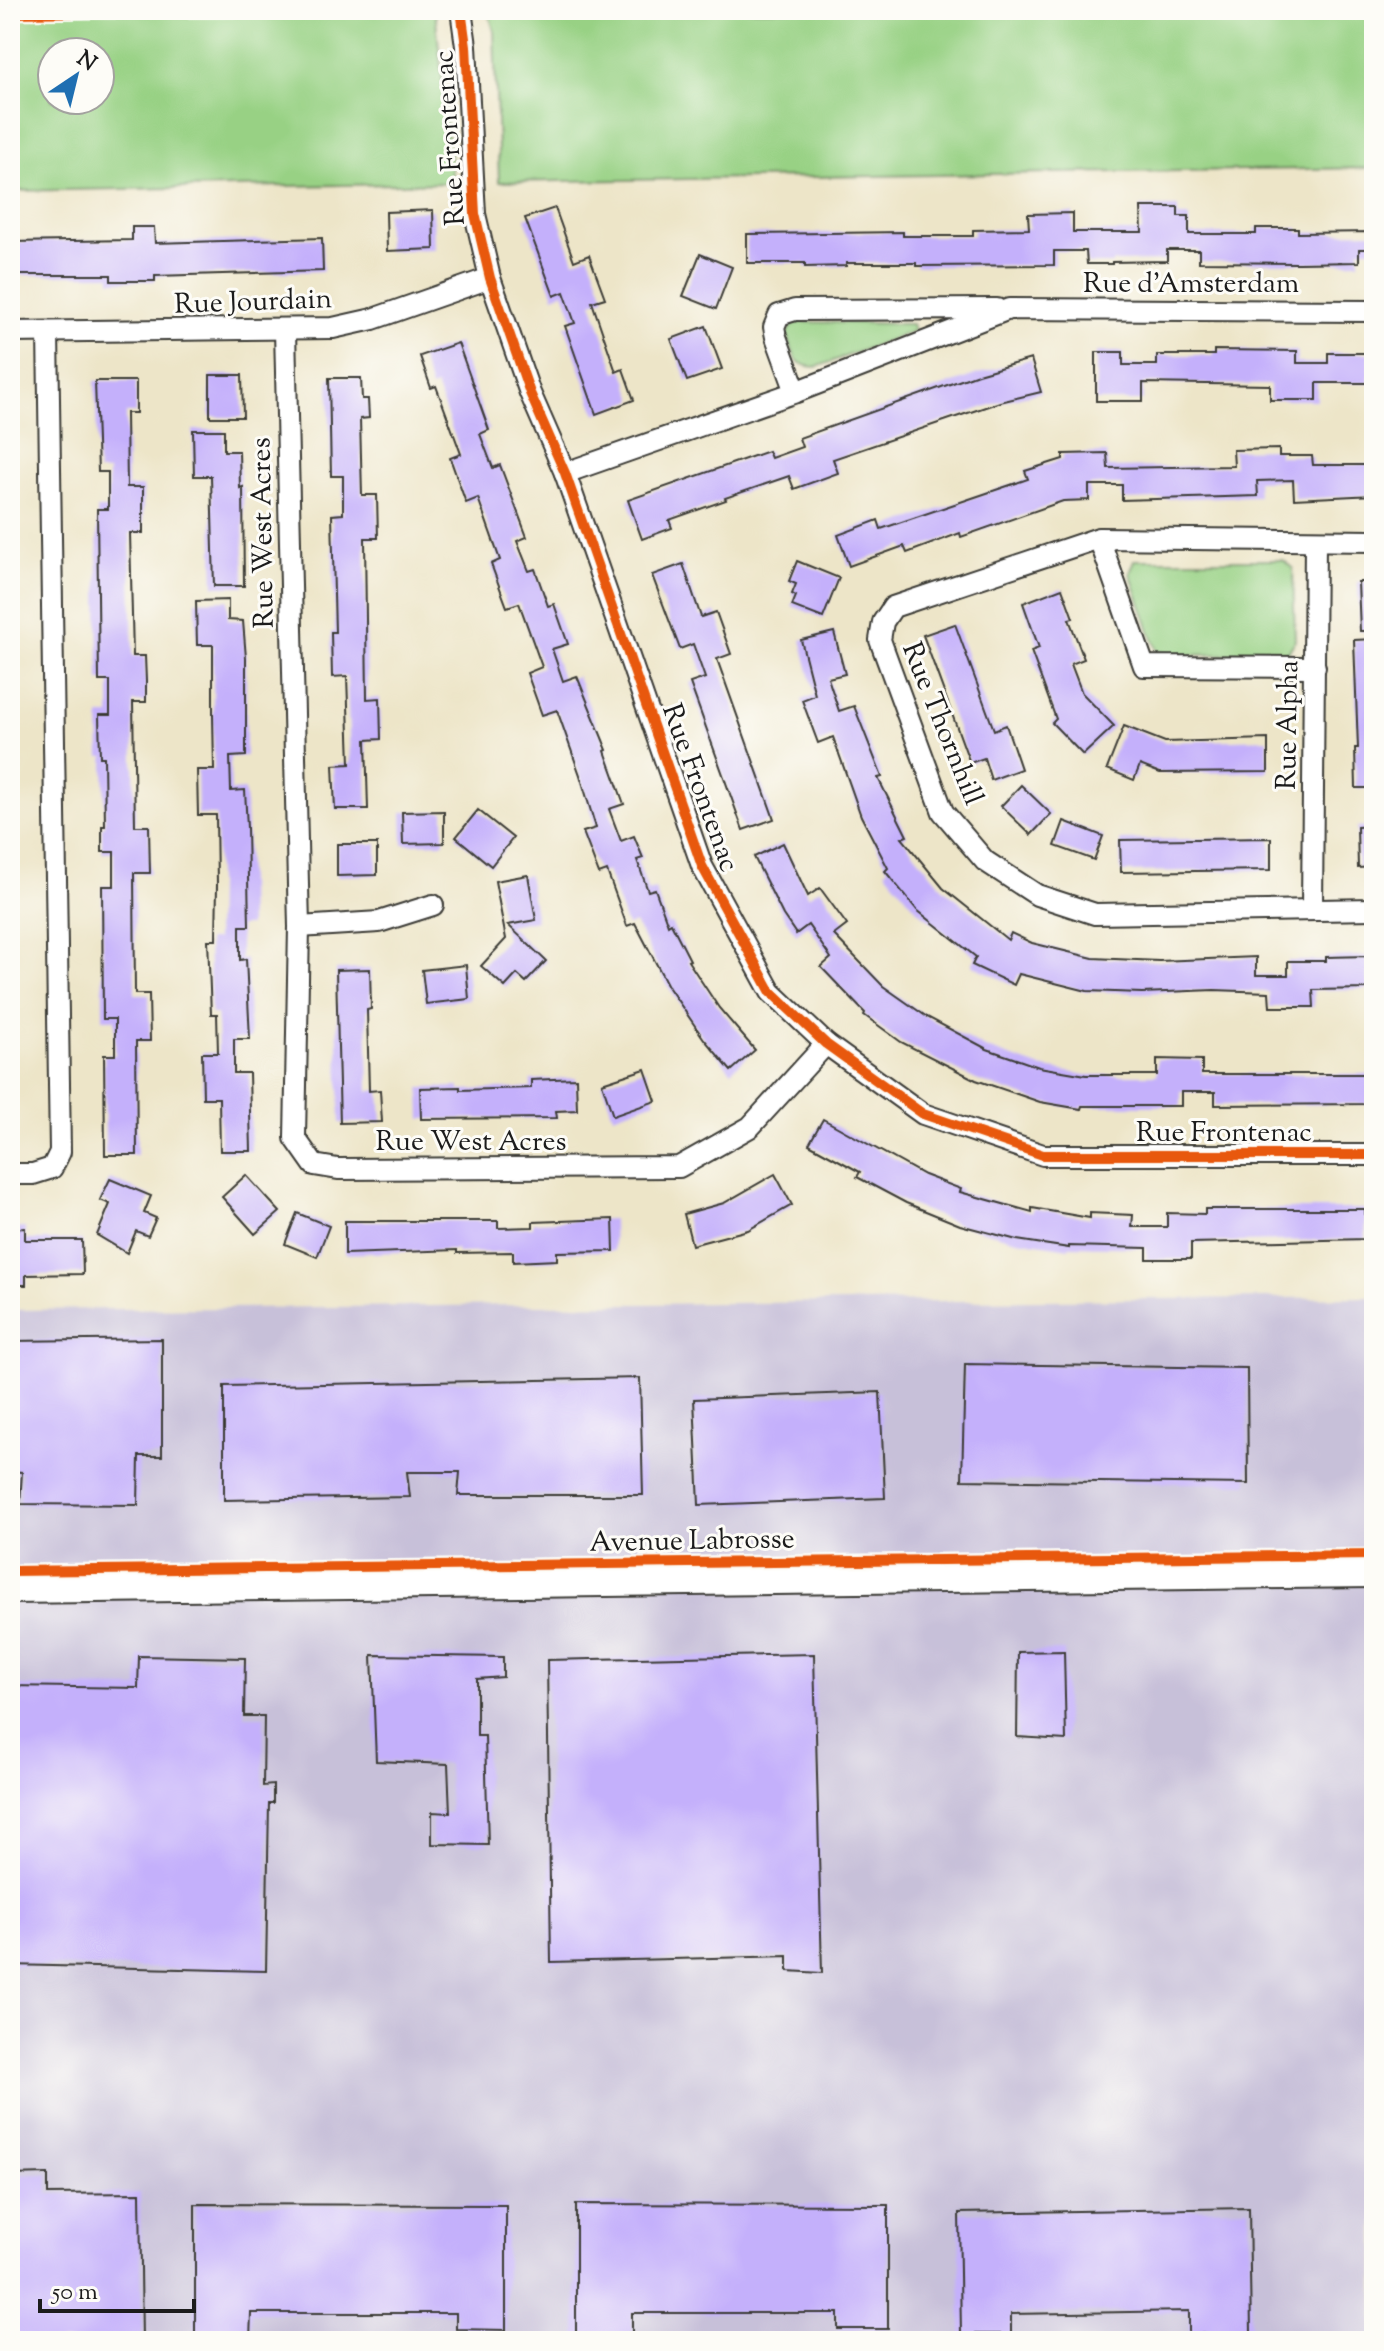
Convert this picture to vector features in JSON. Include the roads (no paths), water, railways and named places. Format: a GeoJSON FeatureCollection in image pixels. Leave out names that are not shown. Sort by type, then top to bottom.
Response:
{"type":"FeatureCollection","features":[{"type":"Feature","properties":{"kind":"street","name":"Rue Frontenac"},"geometry":{"type":"LineString","coordinates":[[461,10],[466,46],[475,214],[490,278],[530,393],[565,473],[702,866],[771,992],[826,1044],[923,1114],[1043,1155],[1374,1155]]}},
{"type":"Feature","properties":{"kind":"street","name":"Rue Jourdain"},"geometry":{"type":"LineString","coordinates":[[10,332],[333,328],[363,322],[490,278]]}},
{"type":"Feature","properties":{"kind":"street","name":"Rue d'Amsterdam"},"geometry":{"type":"LineString","coordinates":[[565,473],[796,392],[1009,309]]}},
{"type":"Feature","properties":{"kind":"street","name":"Rue d'Amsterdam"},"geometry":{"type":"LineString","coordinates":[[796,392],[774,327],[779,315],[795,310],[1374,311]]}},
{"type":"Feature","properties":{"kind":"street","name":"Rue West Acres"},"geometry":{"type":"LineString","coordinates":[[285,330],[299,927],[295,1138],[314,1165],[338,1169],[679,1167],[750,1127],[826,1044]]}},
{"type":"Feature","properties":{"kind":"street"},"geometry":{"type":"LineString","coordinates":[[10,1174],[33,1174],[52,1168],[60,1152],[48,332]]}},
{"type":"Feature","properties":{"kind":"street"},"geometry":{"type":"LineString","coordinates":[[1099,538],[1144,666],[1315,667]]}},
{"type":"Feature","properties":{"kind":"street","name":"Rue Thornhill"},"geometry":{"type":"LineString","coordinates":[[1374,541],[1099,538],[893,607],[883,622],[880,640],[943,812],[985,861],[1037,895],[1095,914],[1374,909]]}},
{"type":"Feature","properties":{"kind":"street","name":"Rue Alpha"},"geometry":{"type":"LineString","coordinates":[[1312,910],[1315,541]]}},
{"type":"Feature","properties":{"kind":"street"},"geometry":{"type":"LineString","coordinates":[[299,927],[379,922],[433,905]]}},
{"type":"Feature","properties":{"kind":"street","name":"Avenue Labrosse"},"geometry":{"type":"LineString","coordinates":[[10,1590],[1374,1574]]}}]}
